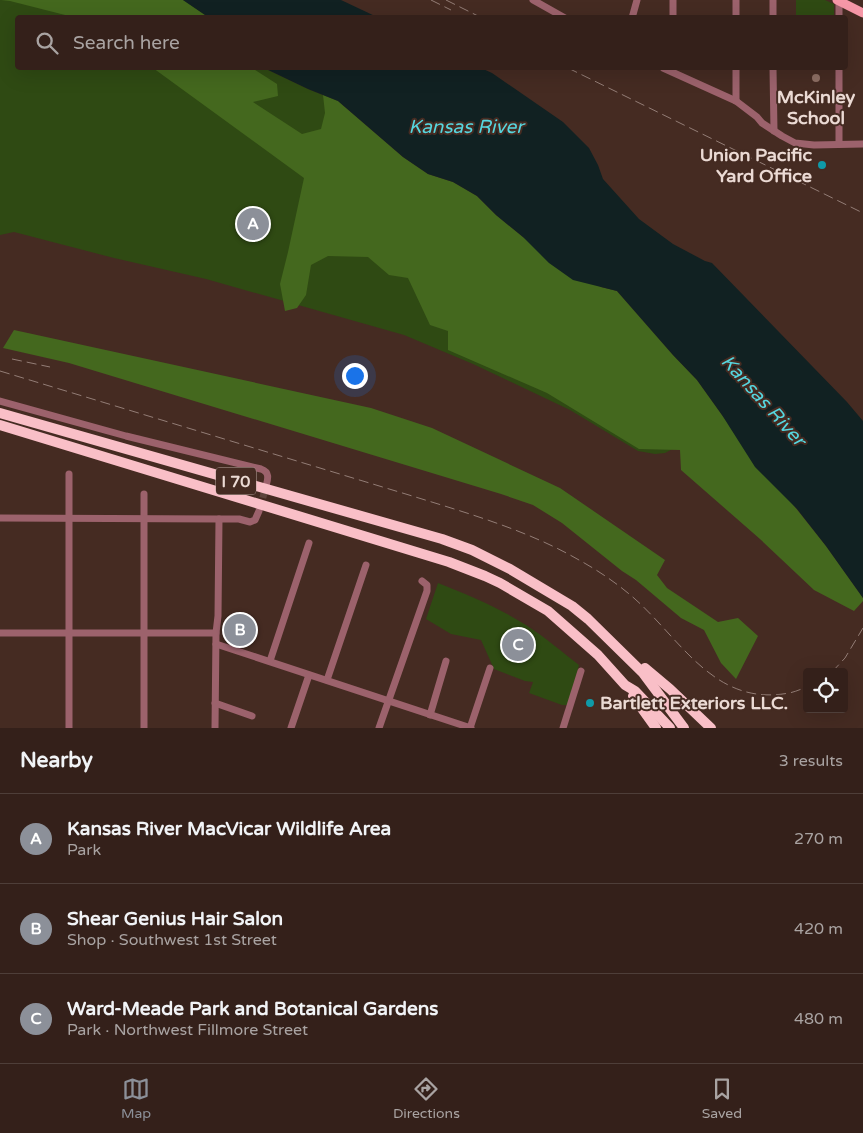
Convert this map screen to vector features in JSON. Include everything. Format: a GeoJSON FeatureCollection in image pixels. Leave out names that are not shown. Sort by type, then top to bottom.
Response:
{"type":"FeatureCollection","features":[{"type":"Feature","properties":{"kind":"highway","name":"I 70"},"geometry":{"type":"LineString","coordinates":[[0,413],[450,542],[472,550],[510,569],[572,606],[588,619],[643,673],[684,728]]}},
{"type":"Feature","properties":{"kind":"highway","name":"I 70"},"geometry":{"type":"LineString","coordinates":[[0,425],[449,562],[485,576],[548,611],[598,655],[625,685],[635,691],[670,728]]}},
{"type":"Feature","properties":{"kind":"highway"},"geometry":{"type":"LineString","coordinates":[[602,632],[670,689],[711,728]]}},
{"type":"Feature","properties":{"kind":"highway"},"geometry":{"type":"LineString","coordinates":[[625,685],[656,728]]}},
{"type":"Feature","properties":{"kind":"main road"},"geometry":{"type":"LineString","coordinates":[[838,0],[863,13]]}},
{"type":"Feature","properties":{"kind":"street"},"geometry":{"type":"LineString","coordinates":[[633,15],[637,0]]}},
{"type":"Feature","properties":{"kind":"street"},"geometry":{"type":"LineString","coordinates":[[673,0],[673,15]]}},
{"type":"Feature","properties":{"kind":"street"},"geometry":{"type":"LineString","coordinates":[[736,0],[736,15]]}},
{"type":"Feature","properties":{"kind":"street"},"geometry":{"type":"LineString","coordinates":[[773,0],[773,15]]}},
{"type":"Feature","properties":{"kind":"street"},"geometry":{"type":"LineString","coordinates":[[838,0],[839,15]]}},
{"type":"Feature","properties":{"kind":"street"},"geometry":{"type":"LineString","coordinates":[[536,1],[560,15]]}},
{"type":"Feature","properties":{"kind":"street"},"geometry":{"type":"LineString","coordinates":[[674,70],[736,101],[762,123],[796,143],[814,145],[863,144]]}},
{"type":"Feature","properties":{"kind":"street"},"geometry":{"type":"LineString","coordinates":[[736,70],[736,101]]}},
{"type":"Feature","properties":{"kind":"street"},"geometry":{"type":"LineString","coordinates":[[773,70],[774,131]]}},
{"type":"Feature","properties":{"kind":"street"},"geometry":{"type":"LineString","coordinates":[[839,70],[839,144]]}},
{"type":"Feature","properties":{"kind":"street"},"geometry":{"type":"LineString","coordinates":[[0,401],[126,436],[261,469],[268,476],[266,486]]}},
{"type":"Feature","properties":{"kind":"street"},"geometry":{"type":"LineString","coordinates":[[69,474],[69,728]]}},
{"type":"Feature","properties":{"kind":"street"},"geometry":{"type":"LineString","coordinates":[[144,494],[144,728]]}},
{"type":"Feature","properties":{"kind":"street"},"geometry":{"type":"LineString","coordinates":[[0,518],[239,519],[250,522],[255,520],[259,511]]}},
{"type":"Feature","properties":{"kind":"street"},"geometry":{"type":"LineString","coordinates":[[215,728],[218,519]]}},
{"type":"Feature","properties":{"kind":"street"},"geometry":{"type":"LineString","coordinates":[[270,662],[309,542]]}},
{"type":"Feature","properties":{"kind":"street"},"geometry":{"type":"LineString","coordinates":[[327,680],[366,565]]}},
{"type":"Feature","properties":{"kind":"street"},"geometry":{"type":"LineString","coordinates":[[379,728],[426,591],[427,585],[422,581]]}},
{"type":"Feature","properties":{"kind":"street"},"geometry":{"type":"LineString","coordinates":[[0,633],[216,633]]}},
{"type":"Feature","properties":{"kind":"street"},"geometry":{"type":"LineString","coordinates":[[216,644],[471,728],[490,668]]}},
{"type":"Feature","properties":{"kind":"street"},"geometry":{"type":"LineString","coordinates":[[430,715],[446,661]]}},
{"type":"Feature","properties":{"kind":"street"},"geometry":{"type":"LineString","coordinates":[[564,728],[582,672]]}},
{"type":"Feature","properties":{"kind":"street"},"geometry":{"type":"LineString","coordinates":[[291,728],[309,675]]}},
{"type":"Feature","properties":{"kind":"street"},"geometry":{"type":"LineString","coordinates":[[215,703],[252,716]]}},
{"type":"Feature","properties":{"kind":"green space"},"geometry":{"type":"Polygon","coordinates":[[[0,0],[183,0],[205,15],[15,15],[15,70],[268,70],[338,101],[680,445],[665,453],[655,454],[638,451],[570,410],[473,364],[404,335],[206,279],[14,232],[0,235],[0,0]]]}},
{"type":"Feature","properties":{"kind":"green space"},"geometry":{"type":"Polygon","coordinates":[[[1,0],[183,0],[205,15],[65,15],[1,0]]]}},
{"type":"Feature","properties":{"kind":"green space"},"geometry":{"type":"Polygon","coordinates":[[[796,0],[825,0],[834,4],[834,15],[796,15],[796,0]]]}},
{"type":"Feature","properties":{"kind":"green space"},"geometry":{"type":"Polygon","coordinates":[[[156,70],[255,70],[277,84],[278,96],[253,102],[302,134],[321,129],[325,113],[323,95],[338,101],[403,157],[428,174],[453,182],[477,196],[496,215],[523,237],[601,287],[617,291],[697,380],[722,415],[826,546],[863,598],[863,601],[854,611],[814,590],[760,539],[681,470],[680,450],[639,449],[547,393],[448,350],[448,331],[430,325],[408,278],[389,275],[368,257],[328,256],[311,265],[306,295],[297,308],[285,311],[280,284],[304,178],[156,70]]]}},
{"type":"Feature","properties":{"kind":"green space"},"geometry":{"type":"Polygon","coordinates":[[[14,330],[371,408],[432,428],[560,488],[665,560],[657,575],[667,588],[718,622],[738,618],[758,636],[736,679],[721,663],[704,630],[681,618],[636,580],[562,523],[533,505],[69,363],[3,348],[14,330]]]}},
{"type":"Feature","properties":{"kind":"green space"},"geometry":{"type":"Polygon","coordinates":[[[438,583],[484,602],[516,619],[540,634],[579,665],[568,705],[562,705],[529,693],[533,682],[525,681],[494,669],[481,640],[451,634],[426,619],[438,583]]]}},
{"type":"Feature","properties":{"kind":"water"},"geometry":{"type":"Polygon","coordinates":[[[183,0],[341,0],[373,15],[205,15],[183,0]]]}},
{"type":"Feature","properties":{"kind":"water","name":"Kansas River"},"geometry":{"type":"Polygon","coordinates":[[[268,70],[485,70],[563,122],[589,148],[603,179],[639,219],[673,244],[712,263],[847,402],[863,421],[863,598],[797,509],[755,467],[697,380],[617,291],[573,280],[549,263],[477,196],[453,182],[428,174],[403,157],[338,101],[268,70]]]}},
{"type":"Feature","properties":{"kind":"tunnel"},"geometry":{"type":"LineString","coordinates":[[260,508],[266,486]]}},
{"type":"Feature","properties":{"kind":"railway"},"geometry":{"type":"LineString","coordinates":[[431,0],[451,10]]}},
{"type":"Feature","properties":{"kind":"railway"},"geometry":{"type":"LineString","coordinates":[[446,0],[476,15]]}},
{"type":"Feature","properties":{"kind":"railway"},"geometry":{"type":"LineString","coordinates":[[572,70],[863,213]]}},
{"type":"Feature","properties":{"kind":"railway"},"geometry":{"type":"LineString","coordinates":[[12,359],[50,367]]}},
{"type":"Feature","properties":{"kind":"railway"},"geometry":{"type":"LineString","coordinates":[[0,371],[431,502],[518,531],[559,549],[615,583],[635,599],[702,667],[720,680],[740,690],[763,695],[789,693],[803,688]]}},
{"type":"Feature","properties":{"kind":"railway"},"geometry":{"type":"LineString","coordinates":[[836,668],[845,658],[863,628]]}},
{"type":"Feature","properties":{"kind":"place","name":"McKinley School"},"geometry":{"type":"Point","coordinates":[816,78]}},
{"type":"Feature","properties":{"kind":"place","name":"Union Pacific Yard Office"},"geometry":{"type":"Point","coordinates":[822,165]}},
{"type":"Feature","properties":{"kind":"place","name":"Kansas River MacVicar Wildlife Area"},"geometry":{"type":"Point","coordinates":[253,224]}},
{"type":"Feature","properties":{"kind":"place","name":"Shear Genius Hair Salon"},"geometry":{"type":"Point","coordinates":[240,630]}},
{"type":"Feature","properties":{"kind":"place","name":"Ward-Meade Park and Botanical Gardens"},"geometry":{"type":"Point","coordinates":[518,645]}},
{"type":"Feature","properties":{"kind":"place","name":"Bartlett Exteriors LLC."},"geometry":{"type":"Point","coordinates":[590,703]}}]}
